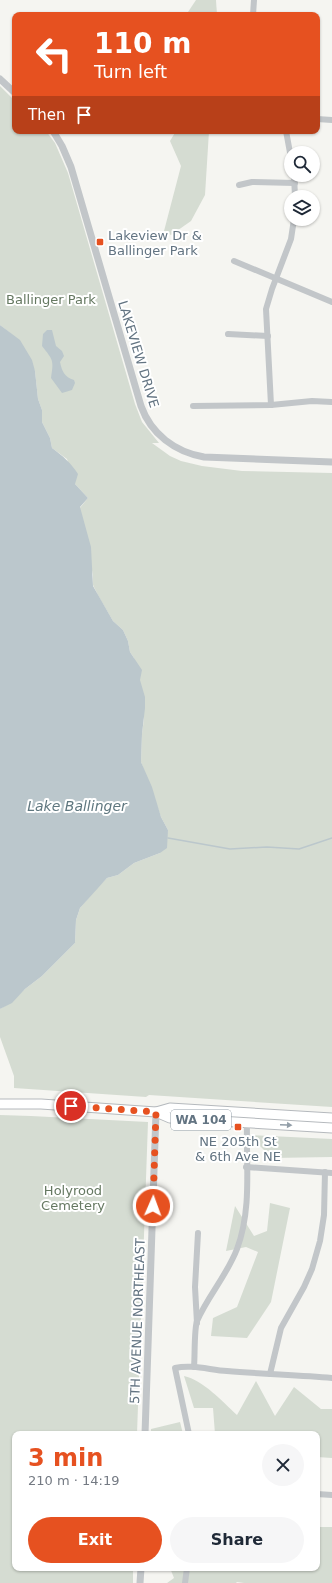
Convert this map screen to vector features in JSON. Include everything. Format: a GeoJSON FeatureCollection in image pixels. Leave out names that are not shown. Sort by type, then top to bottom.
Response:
{"type":"FeatureCollection","features":[{"type":"Feature","properties":{"kind":"main road","name":"WA 104"},"geometry":{"type":"LineString","coordinates":[[0,1104],[41,1104],[156,1112],[170,1118],[332,1128]]}},
{"type":"Feature","properties":{"kind":"main road","name":"WA 104"},"geometry":{"type":"LineString","coordinates":[[156,1112],[170,1108],[332,1118]]}},
{"type":"Feature","properties":{"kind":"main road"},"geometry":{"type":"LineString","coordinates":[[222,1111],[244,1118],[247,1123],[250,1119],[261,1114]]}},
{"type":"Feature","properties":{"kind":"street"},"geometry":{"type":"LineString","coordinates":[[253,12],[254,0]]}},
{"type":"Feature","properties":{"kind":"street"},"geometry":{"type":"LineString","coordinates":[[0,79],[12,90]]}},
{"type":"Feature","properties":{"kind":"street"},"geometry":{"type":"LineString","coordinates":[[320,119],[332,120]]}},
{"type":"Feature","properties":{"kind":"street","name":"LAKEVIEW DRIVE"},"geometry":{"type":"LineString","coordinates":[[55,134],[71,167],[141,406],[150,424],[177,449],[204,457],[332,462]]}},
{"type":"Feature","properties":{"kind":"street"},"geometry":{"type":"LineString","coordinates":[[287,134],[289,146]]}},
{"type":"Feature","properties":{"kind":"street"},"geometry":{"type":"LineString","coordinates":[[239,185],[252,182],[295,183],[295,190]]}},
{"type":"Feature","properties":{"kind":"street"},"geometry":{"type":"LineString","coordinates":[[271,405],[267,303],[291,239],[293,226]]}},
{"type":"Feature","properties":{"kind":"street"},"geometry":{"type":"LineString","coordinates":[[234,261],[332,302]]}},
{"type":"Feature","properties":{"kind":"street"},"geometry":{"type":"LineString","coordinates":[[228,334],[268,336]]}},
{"type":"Feature","properties":{"kind":"street"},"geometry":{"type":"LineString","coordinates":[[193,406],[271,405],[312,401],[332,402]]}},
{"type":"Feature","properties":{"kind":"street","name":"5TH AVENUE NORTHEAST"},"geometry":{"type":"LineString","coordinates":[[145,1431],[156,1112]]}},
{"type":"Feature","properties":{"kind":"street"},"geometry":{"type":"LineString","coordinates":[[197,1323],[237,1249],[243,1228],[246,1204],[247,1123]]}},
{"type":"Feature","properties":{"kind":"street"},"geometry":{"type":"LineString","coordinates":[[246,1167],[332,1173]]}},
{"type":"Feature","properties":{"kind":"street"},"geometry":{"type":"LineString","coordinates":[[270,1374],[281,1328],[304,1287],[312,1269],[320,1241],[324,1215],[325,1172]]}},
{"type":"Feature","properties":{"kind":"street"},"geometry":{"type":"LineString","coordinates":[[194,1367],[197,1323],[195,1288],[198,1233]]}},
{"type":"Feature","properties":{"kind":"street"},"geometry":{"type":"LineString","coordinates":[[188,1431],[175,1368],[182,1366],[227,1371],[332,1378]]}},
{"type":"Feature","properties":{"kind":"street"},"geometry":{"type":"LineString","coordinates":[[320,1494],[332,1495]]}},
{"type":"Feature","properties":{"kind":"street"},"geometry":{"type":"LineString","coordinates":[[140,1571],[140,1583]]}},
{"type":"Feature","properties":{"kind":"street"},"geometry":{"type":"LineString","coordinates":[[185,1583],[187,1571]]}},
{"type":"Feature","properties":{"kind":"green space"},"geometry":{"type":"Polygon","coordinates":[[[196,0],[216,0],[217,12],[188,12],[196,0]]]}},
{"type":"Feature","properties":{"kind":"green space","name":"Ballinger Park"},"geometry":{"type":"Polygon","coordinates":[[[0,86],[12,98],[12,134],[48,134],[55,143],[68,173],[135,404],[142,422],[159,443],[152,443],[170,456],[181,461],[202,466],[242,471],[332,473],[332,1107],[14,1088],[14,1076],[0,1037],[0,1009],[10,1003],[42,976],[75,943],[76,920],[80,908],[97,888],[107,878],[118,875],[134,863],[160,853],[168,830],[161,817],[141,762],[144,719],[134,658],[130,652],[128,641],[123,630],[113,621],[93,585],[93,575],[79,509],[88,498],[75,484],[67,459],[52,448],[50,438],[42,422],[42,410],[38,399],[35,371],[10,333],[0,325],[0,86]]]}},
{"type":"Feature","properties":{"kind":"green space"},"geometry":{"type":"Polygon","coordinates":[[[174,134],[209,134],[205,195],[191,221],[171,235],[164,231],[181,166],[170,141],[174,134]]]}},
{"type":"Feature","properties":{"kind":"green space","name":"Holyrood Cemetery"},"geometry":{"type":"Polygon","coordinates":[[[0,1115],[148,1122],[137,1431],[12,1431],[12,1571],[133,1571],[133,1583],[0,1583],[0,1115]]]}},
{"type":"Feature","properties":{"kind":"green space"},"geometry":{"type":"Polygon","coordinates":[[[249,1135],[332,1139],[332,1157],[272,1158],[249,1135]]]}},
{"type":"Feature","properties":{"kind":"green space"},"geometry":{"type":"Polygon","coordinates":[[[270,1203],[290,1208],[271,1302],[247,1338],[211,1336],[213,1318],[237,1307],[258,1252],[246,1247],[226,1251],[235,1206],[254,1236],[267,1231],[270,1203]]]}},
{"type":"Feature","properties":{"kind":"green space"},"geometry":{"type":"Polygon","coordinates":[[[184,1376],[191,1378],[205,1387],[237,1415],[256,1381],[275,1416],[294,1387],[321,1409],[332,1409],[332,1458],[320,1457],[320,1431],[215,1431],[213,1408],[194,1408],[184,1376]]]}},
{"type":"Feature","properties":{"kind":"green space"},"geometry":{"type":"Polygon","coordinates":[[[180,1422],[182,1431],[151,1431],[151,1429],[180,1422]]]}},
{"type":"Feature","properties":{"kind":"green space"},"geometry":{"type":"Polygon","coordinates":[[[320,1527],[332,1527],[332,1583],[167,1583],[174,1578],[171,1571],[320,1571],[320,1527]]]}},
{"type":"Feature","properties":{"kind":"water","name":"Lake Ballinger"},"geometry":{"type":"Polygon","coordinates":[[[0,325],[20,340],[32,360],[35,371],[38,399],[42,410],[42,422],[50,438],[52,448],[66,460],[78,474],[75,484],[88,498],[80,507],[91,547],[93,586],[113,621],[123,630],[128,641],[130,652],[142,670],[140,680],[145,697],[145,708],[141,762],[152,787],[161,817],[168,830],[167,848],[160,853],[134,863],[118,875],[107,878],[80,908],[76,920],[75,943],[12,1003],[0,1009],[0,325]]]}},
{"type":"Feature","properties":{"kind":"water"},"geometry":{"type":"Polygon","coordinates":[[[47,330],[52,330],[56,346],[62,351],[64,356],[60,362],[66,375],[74,380],[75,383],[72,390],[62,393],[51,378],[52,360],[42,346],[43,334],[47,330]]]}},
{"type":"Feature","properties":{"kind":"waterway"},"geometry":{"type":"LineString","coordinates":[[168,838],[230,849],[267,847],[299,849],[332,838]]}},
{"type":"Feature","properties":{"kind":"place","name":"Lakeview Dr & Ballinger Park"},"geometry":{"type":"Point","coordinates":[100,242]}},
{"type":"Feature","properties":{"kind":"place","name":"NE 205th St & 6th Ave NE"},"geometry":{"type":"Point","coordinates":[238,1127]}},
{"type":"Feature","properties":{"kind":"route"},"geometry":{"type":"LineString","coordinates":[[71,1106],[156,1112],[153,1206]]}}]}
